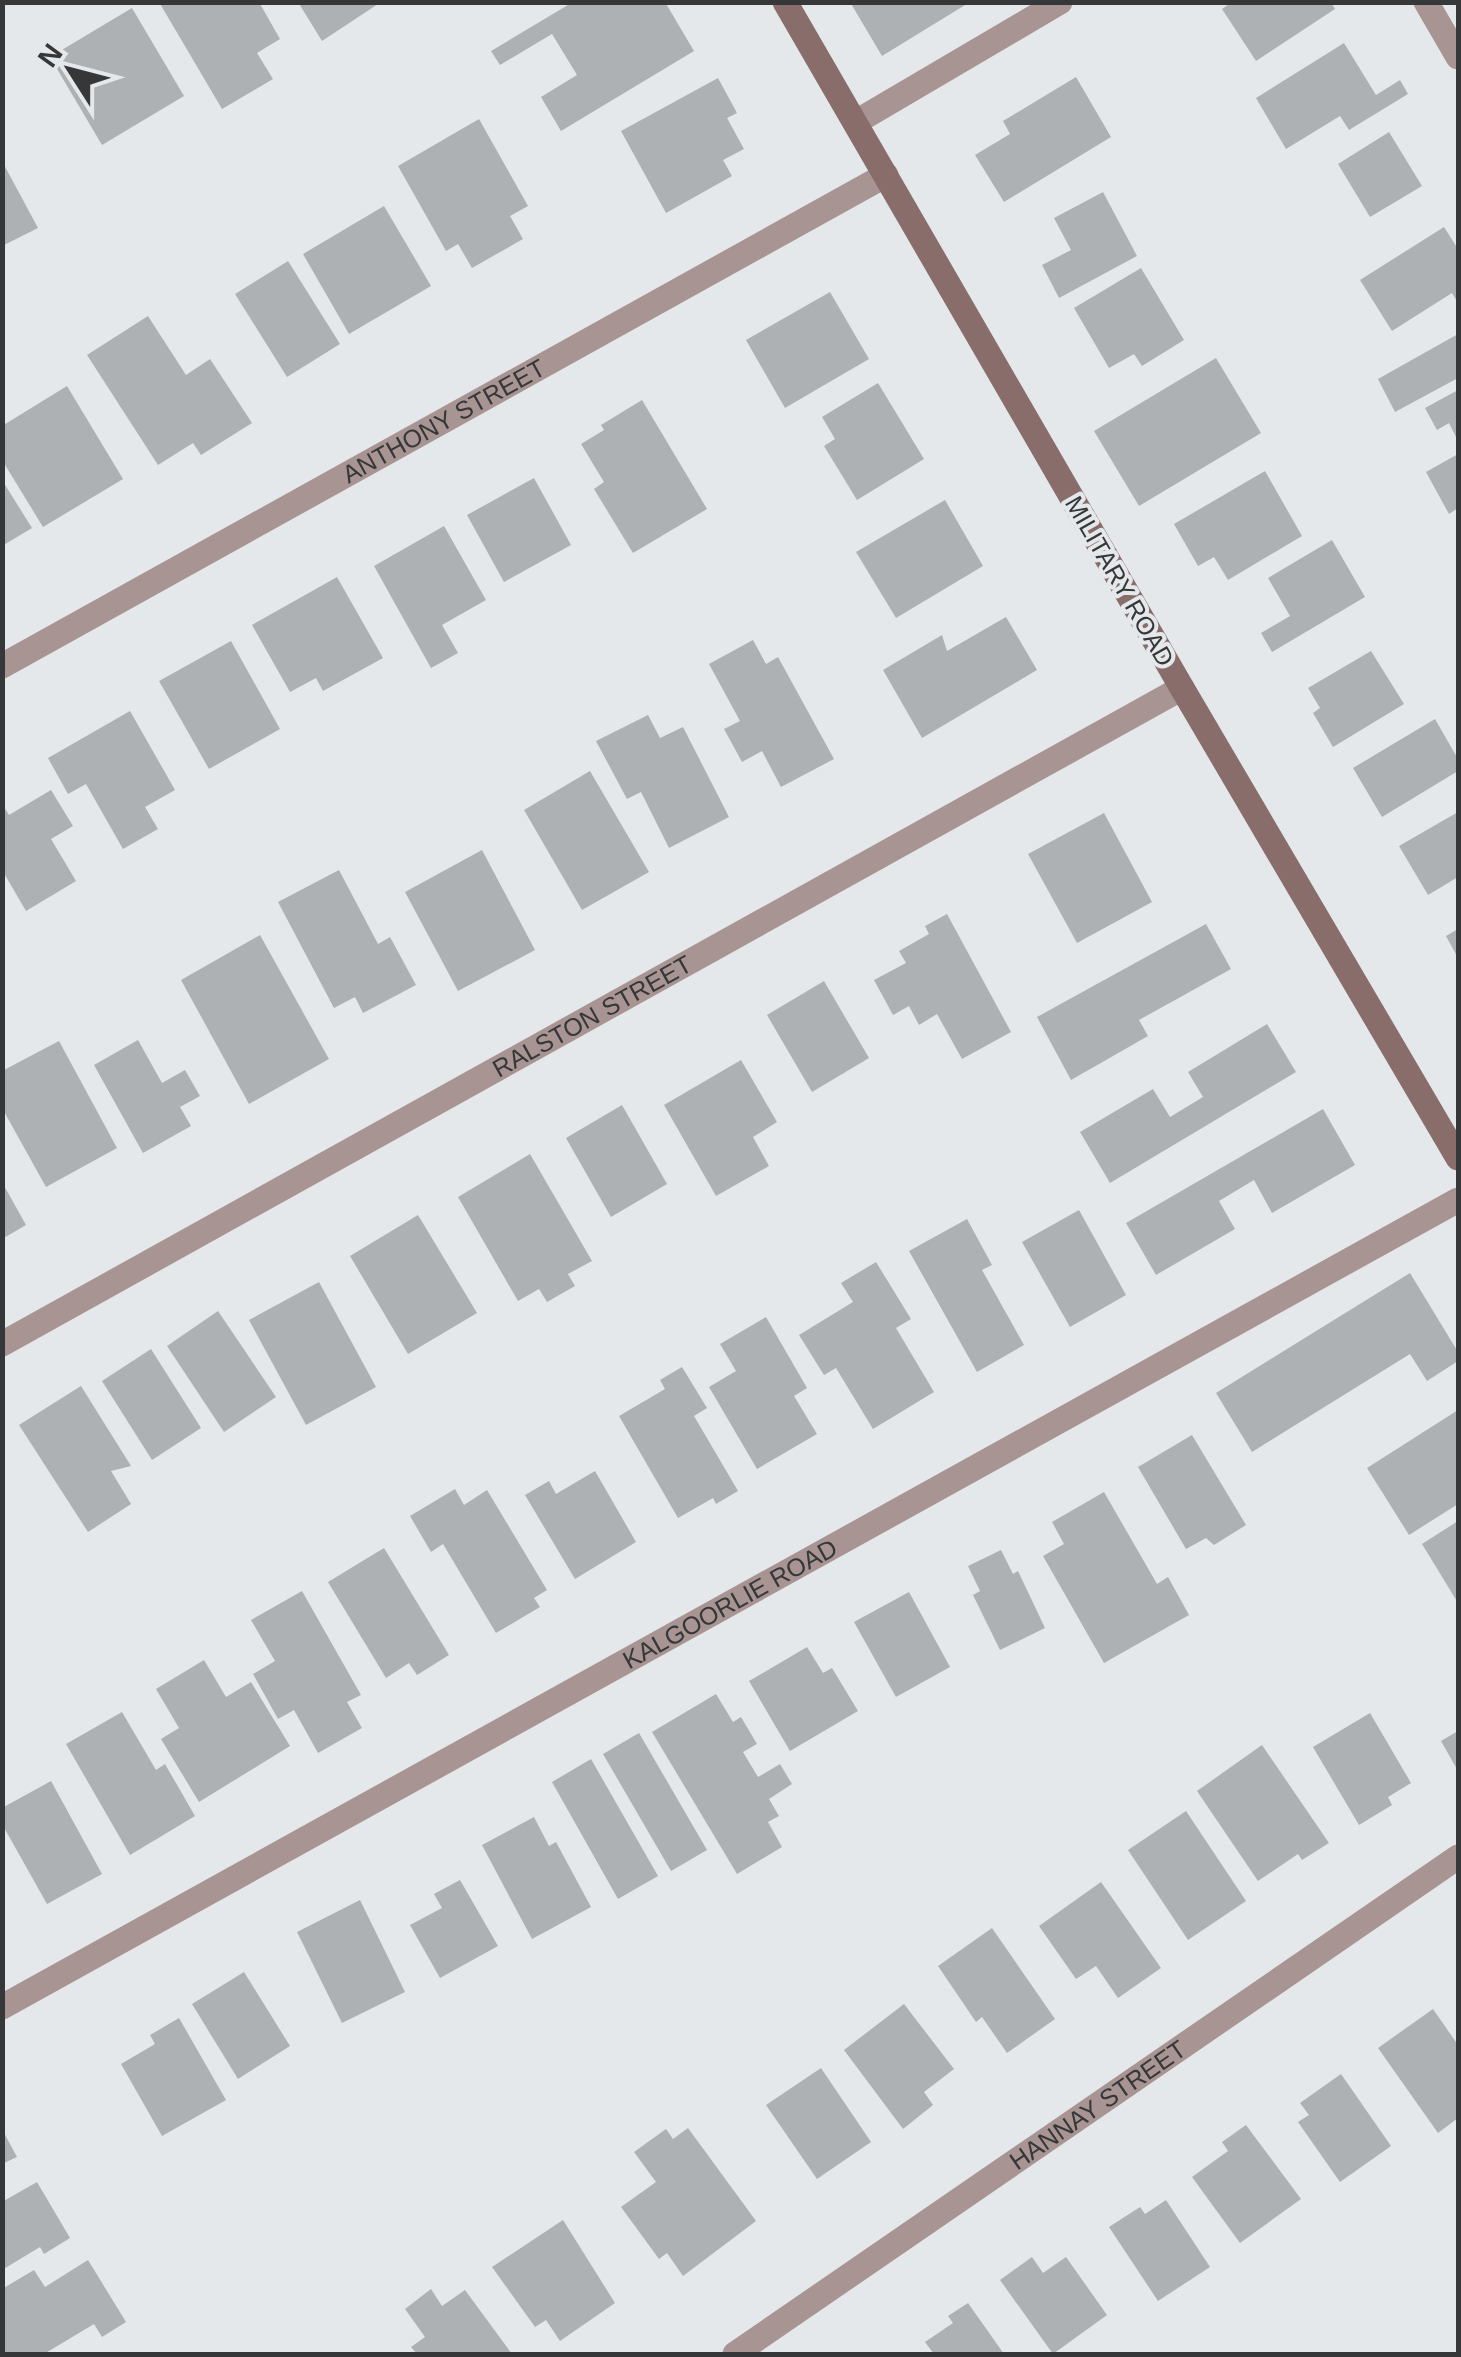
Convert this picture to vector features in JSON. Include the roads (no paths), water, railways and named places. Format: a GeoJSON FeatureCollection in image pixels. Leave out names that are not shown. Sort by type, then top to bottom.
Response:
{"type":"FeatureCollection","features":[{"type":"Feature","properties":{"kind":"main road","name":"MILITARY ROAD"},"geometry":{"type":"LineString","coordinates":[[785,2],[1458,1158]]}},
{"type":"Feature","properties":{"kind":"street"},"geometry":{"type":"LineString","coordinates":[[856,122],[1060,2]]}},
{"type":"Feature","properties":{"kind":"street"},"geometry":{"type":"LineString","coordinates":[[1426,2],[1458,57]]}},
{"type":"Feature","properties":{"kind":"street","name":"ANTHONY STREET"},"geometry":{"type":"LineString","coordinates":[[2,666],[886,176]]}},
{"type":"Feature","properties":{"kind":"street","name":"RALSTON STREET"},"geometry":{"type":"LineString","coordinates":[[2,1344],[1182,688]]}},
{"type":"Feature","properties":{"kind":"street","name":"KALGOORLIE ROAD"},"geometry":{"type":"LineString","coordinates":[[2,2006],[1458,1200]]}},
{"type":"Feature","properties":{"kind":"street","name":"HANNAY STREET"},"geometry":{"type":"LineString","coordinates":[[735,2354],[1458,1857]]}}]}
